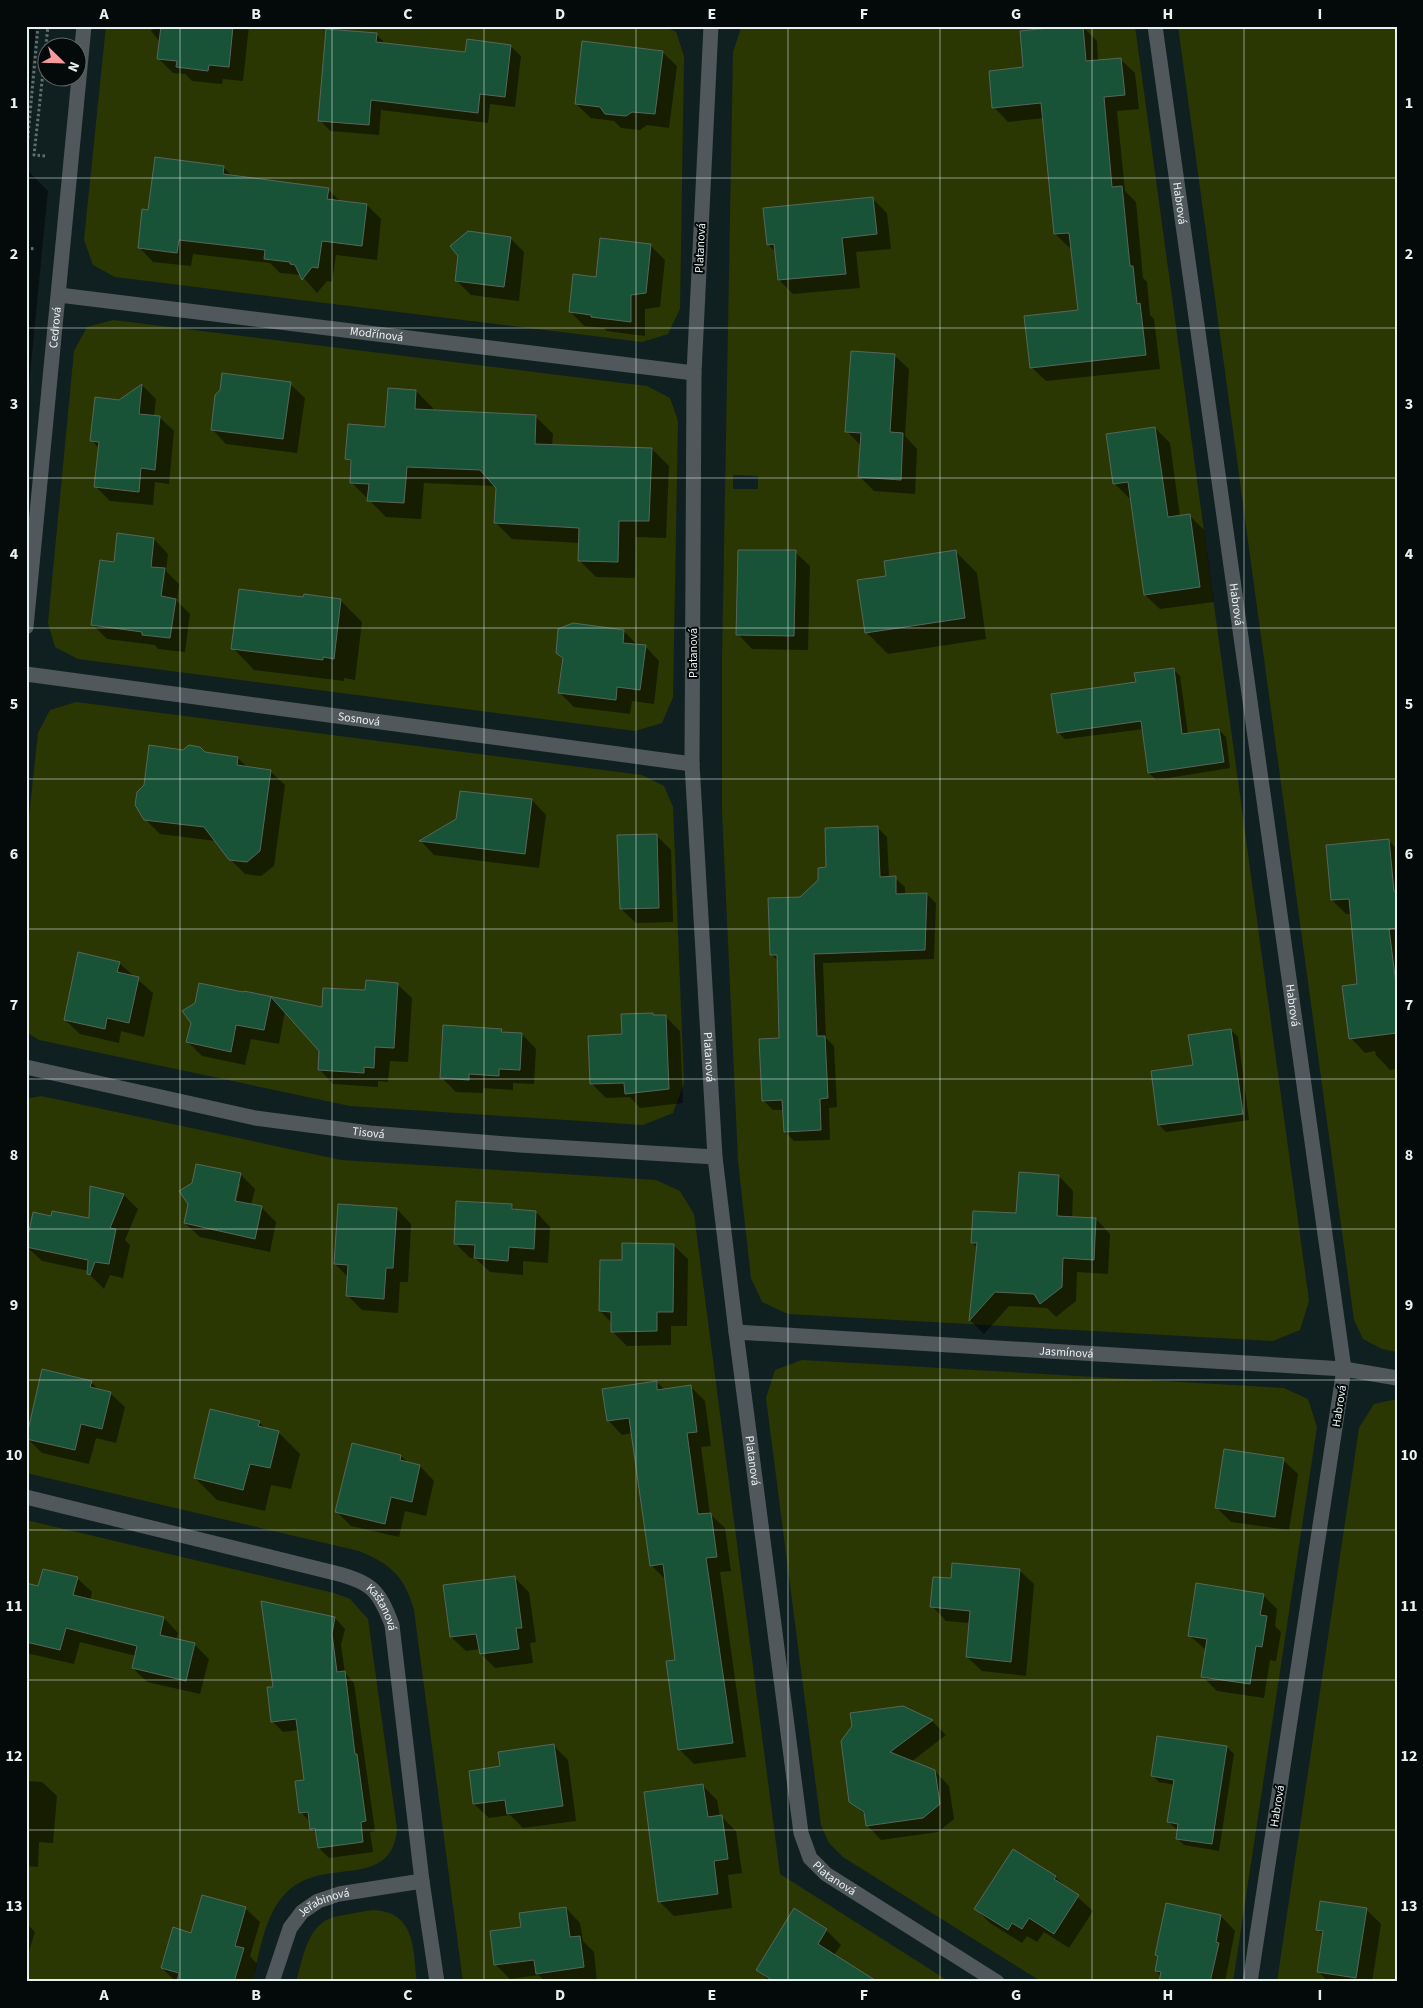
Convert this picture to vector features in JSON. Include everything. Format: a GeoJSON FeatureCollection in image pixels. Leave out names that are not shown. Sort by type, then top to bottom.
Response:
{"type":"FeatureCollection","features":[{"type":"Feature","properties":{"kind":"street","name":"Cedrová"},"geometry":{"type":"LineString","coordinates":[[26,628],[84,26]]}},
{"type":"Feature","properties":{"kind":"street","name":"Platanová"},"geometry":{"type":"LineString","coordinates":[[711,26],[694,373],[692,764],[715,1157],[801,1833],[810,1858],[826,1874],[997,1982]]}},
{"type":"Feature","properties":{"kind":"street","name":"Habrová"},"geometry":{"type":"LineString","coordinates":[[1155,26],[1344,1369],[1250,1982]]}},
{"type":"Feature","properties":{"kind":"street","name":"Modřínová"},"geometry":{"type":"LineString","coordinates":[[58,295],[694,373]]}},
{"type":"Feature","properties":{"kind":"street","name":"Sosnová"},"geometry":{"type":"LineString","coordinates":[[26,674],[692,764]]}},
{"type":"Feature","properties":{"kind":"street","name":"Tisová"},"geometry":{"type":"LineString","coordinates":[[26,1068],[255,1118],[370,1133],[520,1146],[715,1157]]}},
{"type":"Feature","properties":{"kind":"street","name":"Jasmínová"},"geometry":{"type":"LineString","coordinates":[[736,1332],[1344,1369],[1397,1378]]}},
{"type":"Feature","properties":{"kind":"street","name":"Kaštanová"},"geometry":{"type":"LineString","coordinates":[[26,1498],[335,1572],[358,1579],[374,1590],[385,1604],[392,1625],[422,1881],[437,1982]]}},
{"type":"Feature","properties":{"kind":"street","name":"Jeřabinová"},"geometry":{"type":"LineString","coordinates":[[272,1982],[290,1928],[302,1912],[318,1901],[339,1894],[422,1881]]}},
{"type":"Feature","properties":{"kind":"path"},"geometry":{"type":"LineString","coordinates":[[26,158],[38,26]]}},
{"type":"Feature","properties":{"kind":"path"},"geometry":{"type":"LineString","coordinates":[[48,26],[34,155],[53,156]]}},
{"type":"Feature","properties":{"kind":"green space"},"geometry":{"type":"Polygon","coordinates":[[[106,26],[664,26],[676,32],[684,56],[680,309],[668,334],[642,342],[115,277],[93,265],[84,240],[106,26]]]}},
{"type":"Feature","properties":{"kind":"green space"},"geometry":{"type":"Polygon","coordinates":[[[745,26],[1135,26],[1309,1301],[1300,1330],[1273,1341],[788,1314],[762,1302],[751,1278],[738,1161],[722,811],[722,659],[733,52],[741,28],[745,26]],[[733,475],[733,489],[758,489],[758,476],[733,475]]]}},
{"type":"Feature","properties":{"kind":"green space"},"geometry":{"type":"Polygon","coordinates":[[[1178,26],[1397,26],[1397,1352],[1382,1349],[1363,1339],[1354,1320],[1178,26]]]}},
{"type":"Feature","properties":{"kind":"green space"},"geometry":{"type":"Polygon","coordinates":[[[113,320],[647,386],[670,398],[678,421],[673,697],[662,723],[635,731],[78,659],[55,647],[48,623],[74,351],[87,327],[113,320]]]}},
{"type":"Feature","properties":{"kind":"green space"},"geometry":{"type":"Polygon","coordinates":[[[76,702],[642,775],[664,786],[673,807],[684,1083],[673,1113],[643,1125],[350,1106],[39,1040],[26,1032],[26,845],[38,733],[50,710],[76,702]]]}},
{"type":"Feature","properties":{"kind":"green space"},"geometry":{"type":"Polygon","coordinates":[[[41,1096],[341,1160],[656,1180],[680,1191],[694,1214],[780,1874],[950,1982],[463,1982],[414,1610],[406,1589],[395,1573],[380,1561],[359,1551],[26,1473],[26,1099],[41,1096]]]}},
{"type":"Feature","properties":{"kind":"green space"},"geometry":{"type":"Polygon","coordinates":[[[802,1360],[1284,1388],[1308,1399],[1317,1427],[1233,1982],[1042,1982],[843,1857],[829,1843],[821,1825],[766,1398],[775,1370],[802,1360]]]}},
{"type":"Feature","properties":{"kind":"green space"},"geometry":{"type":"Polygon","coordinates":[[[1397,1399],[1397,1982],[1277,1982],[1359,1428],[1374,1404],[1397,1399]]]}},
{"type":"Feature","properties":{"kind":"green space"},"geometry":{"type":"Polygon","coordinates":[[[26,1520],[334,1593],[350,1599],[368,1619],[397,1829],[392,1848],[383,1860],[369,1867],[318,1876],[301,1882],[286,1893],[268,1923],[252,1982],[26,1982],[26,1520]]]}},
{"type":"Feature","properties":{"kind":"green space"},"geometry":{"type":"Polygon","coordinates":[[[373,1910],[387,1912],[397,1917],[405,1925],[413,1945],[417,1982],[296,1982],[304,1953],[318,1927],[334,1917],[373,1910]]]}},
{"type":"Feature","properties":{"kind":"building"},"geometry":{"type":"Polygon","coordinates":[[[161,26],[233,26],[229,67],[209,65],[208,71],[176,67],[177,61],[157,59],[161,26]]]}},
{"type":"Feature","properties":{"kind":"building"},"geometry":{"type":"Polygon","coordinates":[[[1083,26],[1086,61],[1121,58],[1125,95],[1104,97],[1112,187],[1122,186],[1130,266],[1133,266],[1137,304],[1140,303],[1146,355],[1030,368],[1024,316],[1078,310],[1069,233],[1054,234],[1041,103],[992,108],[989,71],[1023,67],[1020,31],[1083,26]]]}},
{"type":"Feature","properties":{"kind":"building"},"geometry":{"type":"Polygon","coordinates":[[[326,29],[377,33],[376,42],[465,52],[467,39],[511,45],[505,97],[480,94],[478,113],[371,100],[369,125],[318,121],[326,29]]]}},
{"type":"Feature","properties":{"kind":"building"},"geometry":{"type":"Polygon","coordinates":[[[582,41],[663,51],[655,114],[632,112],[626,116],[605,114],[600,107],[575,104],[582,41]]]}},
{"type":"Feature","properties":{"kind":"building"},"geometry":{"type":"Polygon","coordinates":[[[155,157],[224,166],[223,174],[329,188],[327,199],[367,204],[362,246],[322,241],[318,268],[312,267],[302,280],[295,265],[290,264],[290,262],[264,259],[265,250],[179,240],[177,253],[138,248],[142,209],[148,210],[155,157]]]}},
{"type":"Feature","properties":{"kind":"building"},"geometry":{"type":"Polygon","coordinates":[[[873,197],[877,234],[842,238],[846,274],[778,280],[774,244],[767,245],[763,208],[873,197]]]}},
{"type":"Feature","properties":{"kind":"building"},"geometry":{"type":"Polygon","coordinates":[[[468,231],[511,237],[504,287],[455,281],[458,256],[450,246],[468,231]]]}},
{"type":"Feature","properties":{"kind":"building"},"geometry":{"type":"Polygon","coordinates":[[[600,238],[651,244],[646,293],[631,295],[631,322],[569,312],[573,274],[596,277],[600,238]]]}},
{"type":"Feature","properties":{"kind":"building"},"geometry":{"type":"Polygon","coordinates":[[[851,351],[895,354],[890,432],[903,433],[901,480],[858,477],[861,433],[845,432],[851,351]]]}},
{"type":"Feature","properties":{"kind":"building"},"geometry":{"type":"Polygon","coordinates":[[[222,373],[291,382],[283,439],[211,430],[215,395],[220,390],[222,373]]]}},
{"type":"Feature","properties":{"kind":"building"},"geometry":{"type":"Polygon","coordinates":[[[142,384],[139,414],[160,416],[155,470],[141,468],[139,492],[94,487],[99,442],[90,441],[95,397],[119,400],[142,384]]]}},
{"type":"Feature","properties":{"kind":"building"},"geometry":{"type":"Polygon","coordinates":[[[388,388],[416,390],[415,409],[536,415],[535,444],[652,448],[649,521],[619,521],[618,562],[578,561],[579,528],[494,523],[496,488],[480,470],[407,467],[404,503],[367,501],[369,484],[350,483],[351,460],[345,459],[348,424],[385,427],[388,388]]]}},
{"type":"Feature","properties":{"kind":"building"},"geometry":{"type":"Polygon","coordinates":[[[1155,427],[1168,517],[1190,514],[1200,587],[1144,595],[1128,482],[1113,484],[1106,434],[1155,427]]]}},
{"type":"Feature","properties":{"kind":"building"},"geometry":{"type":"Polygon","coordinates":[[[117,533],[154,538],[151,567],[165,568],[161,596],[176,599],[170,638],[142,635],[142,632],[91,625],[100,560],[114,562],[117,533]]]}},
{"type":"Feature","properties":{"kind":"building"},"geometry":{"type":"Polygon","coordinates":[[[738,550],[796,550],[794,636],[736,635],[738,550]]]}},
{"type":"Feature","properties":{"kind":"building"},"geometry":{"type":"Polygon","coordinates":[[[956,550],[965,618],[865,633],[857,580],[886,576],[884,561],[956,550]]]}},
{"type":"Feature","properties":{"kind":"building"},"geometry":{"type":"Polygon","coordinates":[[[239,589],[303,597],[304,594],[341,599],[334,659],[323,657],[323,660],[231,649],[239,589]]]}},
{"type":"Feature","properties":{"kind":"building"},"geometry":{"type":"Polygon","coordinates":[[[573,623],[624,630],[623,643],[646,645],[640,690],[617,687],[616,700],[558,693],[563,658],[556,653],[558,629],[573,623]]]}},
{"type":"Feature","properties":{"kind":"building"},"geometry":{"type":"Polygon","coordinates":[[[1174,668],[1182,734],[1219,729],[1224,762],[1148,773],[1141,721],[1057,733],[1051,694],[1136,682],[1134,673],[1174,668]]]}},
{"type":"Feature","properties":{"kind":"building"},"geometry":{"type":"Polygon","coordinates":[[[149,745],[183,750],[189,745],[200,747],[205,752],[238,757],[237,765],[271,770],[260,851],[247,862],[229,860],[204,827],[144,820],[135,805],[137,792],[144,785],[149,745]]]}},
{"type":"Feature","properties":{"kind":"building"},"geometry":{"type":"Polygon","coordinates":[[[460,791],[532,799],[525,854],[419,841],[456,819],[460,791]]]}},
{"type":"Feature","properties":{"kind":"building"},"geometry":{"type":"Polygon","coordinates":[[[878,826],[880,877],[896,876],[896,894],[927,893],[925,950],[814,954],[817,1036],[825,1036],[828,1098],[820,1099],[821,1130],[784,1132],[782,1100],[762,1101],[759,1039],[779,1038],[777,955],[770,955],[768,898],[800,897],[818,880],[818,868],[826,867],[825,828],[878,826]]]}},
{"type":"Feature","properties":{"kind":"building"},"geometry":{"type":"Polygon","coordinates":[[[657,834],[659,908],[620,909],[617,835],[657,834]]]}},
{"type":"Feature","properties":{"kind":"building"},"geometry":{"type":"Polygon","coordinates":[[[1389,839],[1394,891],[1397,891],[1397,928],[1389,929],[1397,991],[1397,1033],[1349,1039],[1342,986],[1357,984],[1349,899],[1331,900],[1326,845],[1389,839]]]}},
{"type":"Feature","properties":{"kind":"building"},"geometry":{"type":"Polygon","coordinates":[[[78,952],[120,962],[117,972],[139,977],[129,1023],[107,1018],[105,1029],[64,1020],[78,952]]]}},
{"type":"Feature","properties":{"kind":"building"},"geometry":{"type":"Polygon","coordinates":[[[366,980],[398,983],[394,1048],[375,1047],[374,1068],[364,1067],[364,1073],[318,1070],[319,1051],[271,997],[264,1030],[236,1025],[231,1052],[186,1042],[191,1023],[182,1011],[195,1003],[199,983],[244,991],[322,1007],[323,988],[365,990],[366,980]]]}},
{"type":"Feature","properties":{"kind":"building"},"geometry":{"type":"Polygon","coordinates":[[[653,1013],[653,1015],[666,1015],[669,1089],[625,1094],[624,1083],[590,1084],[588,1036],[622,1034],[621,1014],[653,1013]]]}},
{"type":"Feature","properties":{"kind":"building"},"geometry":{"type":"Polygon","coordinates":[[[443,1025],[502,1029],[501,1032],[522,1033],[520,1070],[499,1069],[499,1076],[469,1074],[469,1080],[440,1078],[443,1025]]]}},
{"type":"Feature","properties":{"kind":"building"},"geometry":{"type":"Polygon","coordinates":[[[1231,1029],[1243,1114],[1158,1125],[1151,1071],[1193,1065],[1188,1035],[1231,1029]]]}},
{"type":"Feature","properties":{"kind":"building"},"geometry":{"type":"Polygon","coordinates":[[[196,1164],[241,1173],[235,1201],[262,1206],[255,1239],[184,1223],[188,1204],[179,1191],[192,1183],[196,1164]]]}},
{"type":"Feature","properties":{"kind":"building"},"geometry":{"type":"Polygon","coordinates":[[[1019,1172],[1059,1175],[1057,1216],[1096,1218],[1094,1260],[1063,1258],[1062,1287],[1040,1304],[1034,1294],[995,1292],[969,1321],[977,1243],[971,1243],[973,1211],[1016,1213],[1019,1172]]]}},
{"type":"Feature","properties":{"kind":"building"},"geometry":{"type":"Polygon","coordinates":[[[90,1186],[124,1194],[110,1228],[116,1229],[109,1264],[95,1262],[90,1275],[87,1274],[88,1260],[26,1246],[33,1212],[51,1216],[52,1211],[89,1218],[90,1186]]]}},
{"type":"Feature","properties":{"kind":"building"},"geometry":{"type":"Polygon","coordinates":[[[456,1201],[512,1204],[512,1209],[536,1211],[534,1249],[509,1247],[508,1261],[474,1258],[475,1245],[454,1244],[456,1201]]]}},
{"type":"Feature","properties":{"kind":"building"},"geometry":{"type":"Polygon","coordinates":[[[338,1204],[397,1208],[393,1268],[386,1268],[384,1299],[346,1296],[348,1265],[334,1264],[338,1204]]]}},
{"type":"Feature","properties":{"kind":"building"},"geometry":{"type":"Polygon","coordinates":[[[622,1243],[674,1244],[673,1312],[657,1312],[657,1331],[611,1332],[611,1312],[599,1311],[600,1260],[622,1260],[622,1243]]]}},
{"type":"Feature","properties":{"kind":"building"},"geometry":{"type":"Polygon","coordinates":[[[42,1369],[92,1381],[90,1387],[111,1392],[102,1429],[81,1424],[75,1450],[26,1439],[42,1369]]]}},
{"type":"Feature","properties":{"kind":"building"},"geometry":{"type":"Polygon","coordinates":[[[657,1381],[657,1390],[691,1385],[697,1432],[687,1433],[698,1514],[711,1513],[717,1557],[706,1558],[733,1743],[678,1750],[666,1661],[675,1660],[663,1564],[650,1566],[629,1418],[607,1421],[602,1389],[657,1381]]]}},
{"type":"Feature","properties":{"kind":"building"},"geometry":{"type":"Polygon","coordinates":[[[210,1409],[260,1421],[258,1426],[279,1431],[270,1468],[250,1464],[243,1490],[194,1478],[210,1409]]]}},
{"type":"Feature","properties":{"kind":"building"},"geometry":{"type":"Polygon","coordinates":[[[352,1443],[401,1455],[400,1460],[420,1465],[412,1502],[391,1497],[385,1524],[335,1512],[352,1443]]]}},
{"type":"Feature","properties":{"kind":"building"},"geometry":{"type":"Polygon","coordinates":[[[1224,1449],[1284,1458],[1275,1517],[1215,1508],[1224,1449]]]}},
{"type":"Feature","properties":{"kind":"building"},"geometry":{"type":"Polygon","coordinates":[[[952,1563],[1020,1569],[1011,1662],[966,1657],[970,1611],[930,1607],[933,1577],[951,1578],[952,1563]]]}},
{"type":"Feature","properties":{"kind":"building"},"geometry":{"type":"Polygon","coordinates":[[[43,1569],[78,1577],[73,1595],[164,1617],[160,1635],[195,1643],[186,1681],[132,1668],[137,1646],[66,1628],[60,1650],[26,1642],[26,1583],[38,1586],[43,1569]]]}},
{"type":"Feature","properties":{"kind":"building"},"geometry":{"type":"Polygon","coordinates":[[[515,1576],[522,1628],[516,1628],[519,1649],[480,1654],[476,1634],[450,1637],[443,1585],[515,1576]]]}},
{"type":"Feature","properties":{"kind":"building"},"geometry":{"type":"Polygon","coordinates":[[[1196,1583],[1264,1594],[1260,1615],[1267,1616],[1262,1647],[1256,1646],[1250,1684],[1201,1677],[1207,1639],[1188,1636],[1196,1583]]]}},
{"type":"Feature","properties":{"kind":"building"},"geometry":{"type":"Polygon","coordinates":[[[261,1601],[335,1617],[332,1634],[337,1672],[345,1671],[355,1754],[357,1754],[366,1821],[361,1822],[363,1842],[318,1848],[315,1828],[310,1829],[308,1812],[299,1813],[295,1781],[304,1780],[296,1719],[271,1722],[267,1687],[273,1687],[261,1601]]]}},
{"type":"Feature","properties":{"kind":"building"},"geometry":{"type":"Polygon","coordinates":[[[903,1706],[933,1720],[890,1752],[935,1770],[940,1804],[923,1818],[866,1826],[864,1812],[849,1802],[841,1741],[852,1726],[850,1713],[903,1706]]]}},
{"type":"Feature","properties":{"kind":"building"},"geometry":{"type":"Polygon","coordinates":[[[1157,1736],[1227,1746],[1212,1844],[1176,1839],[1178,1824],[1167,1822],[1174,1780],[1151,1776],[1157,1736]]]}},
{"type":"Feature","properties":{"kind":"building"},"geometry":{"type":"Polygon","coordinates":[[[554,1744],[563,1806],[507,1814],[505,1800],[473,1804],[469,1771],[500,1766],[498,1752],[554,1744]]]}},
{"type":"Feature","properties":{"kind":"building"},"geometry":{"type":"Polygon","coordinates":[[[703,1784],[708,1817],[722,1815],[728,1859],[714,1861],[718,1894],[658,1902],[644,1792],[703,1784]]]}},
{"type":"Feature","properties":{"kind":"building"},"geometry":{"type":"Polygon","coordinates":[[[1013,1849],[1056,1876],[1054,1879],[1079,1895],[1054,1934],[1029,1918],[1022,1929],[1012,1923],[1008,1930],[974,1909],[1013,1849]]]}},
{"type":"Feature","properties":{"kind":"building"},"geometry":{"type":"Polygon","coordinates":[[[202,1895],[246,1907],[235,1946],[244,1948],[234,1982],[177,1982],[179,1973],[161,1968],[173,1927],[191,1933],[202,1895]]]}},
{"type":"Feature","properties":{"kind":"building"},"geometry":{"type":"Polygon","coordinates":[[[1320,1901],[1367,1908],[1356,1978],[1317,1972],[1323,1931],[1316,1930],[1320,1901]]]}},
{"type":"Feature","properties":{"kind":"building"},"geometry":{"type":"Polygon","coordinates":[[[1166,1903],[1221,1915],[1216,1942],[1219,1943],[1210,1982],[1159,1982],[1161,1972],[1155,1971],[1158,1956],[1155,1955],[1166,1903]]]}},
{"type":"Feature","properties":{"kind":"building"},"geometry":{"type":"Polygon","coordinates":[[[566,1907],[570,1937],[580,1936],[584,1967],[536,1974],[534,1960],[494,1965],[490,1931],[521,1927],[519,1913],[566,1907]]]}},
{"type":"Feature","properties":{"kind":"building"},"geometry":{"type":"Polygon","coordinates":[[[794,1908],[827,1929],[818,1944],[878,1982],[775,1982],[756,1970],[794,1908]]]}}]}
